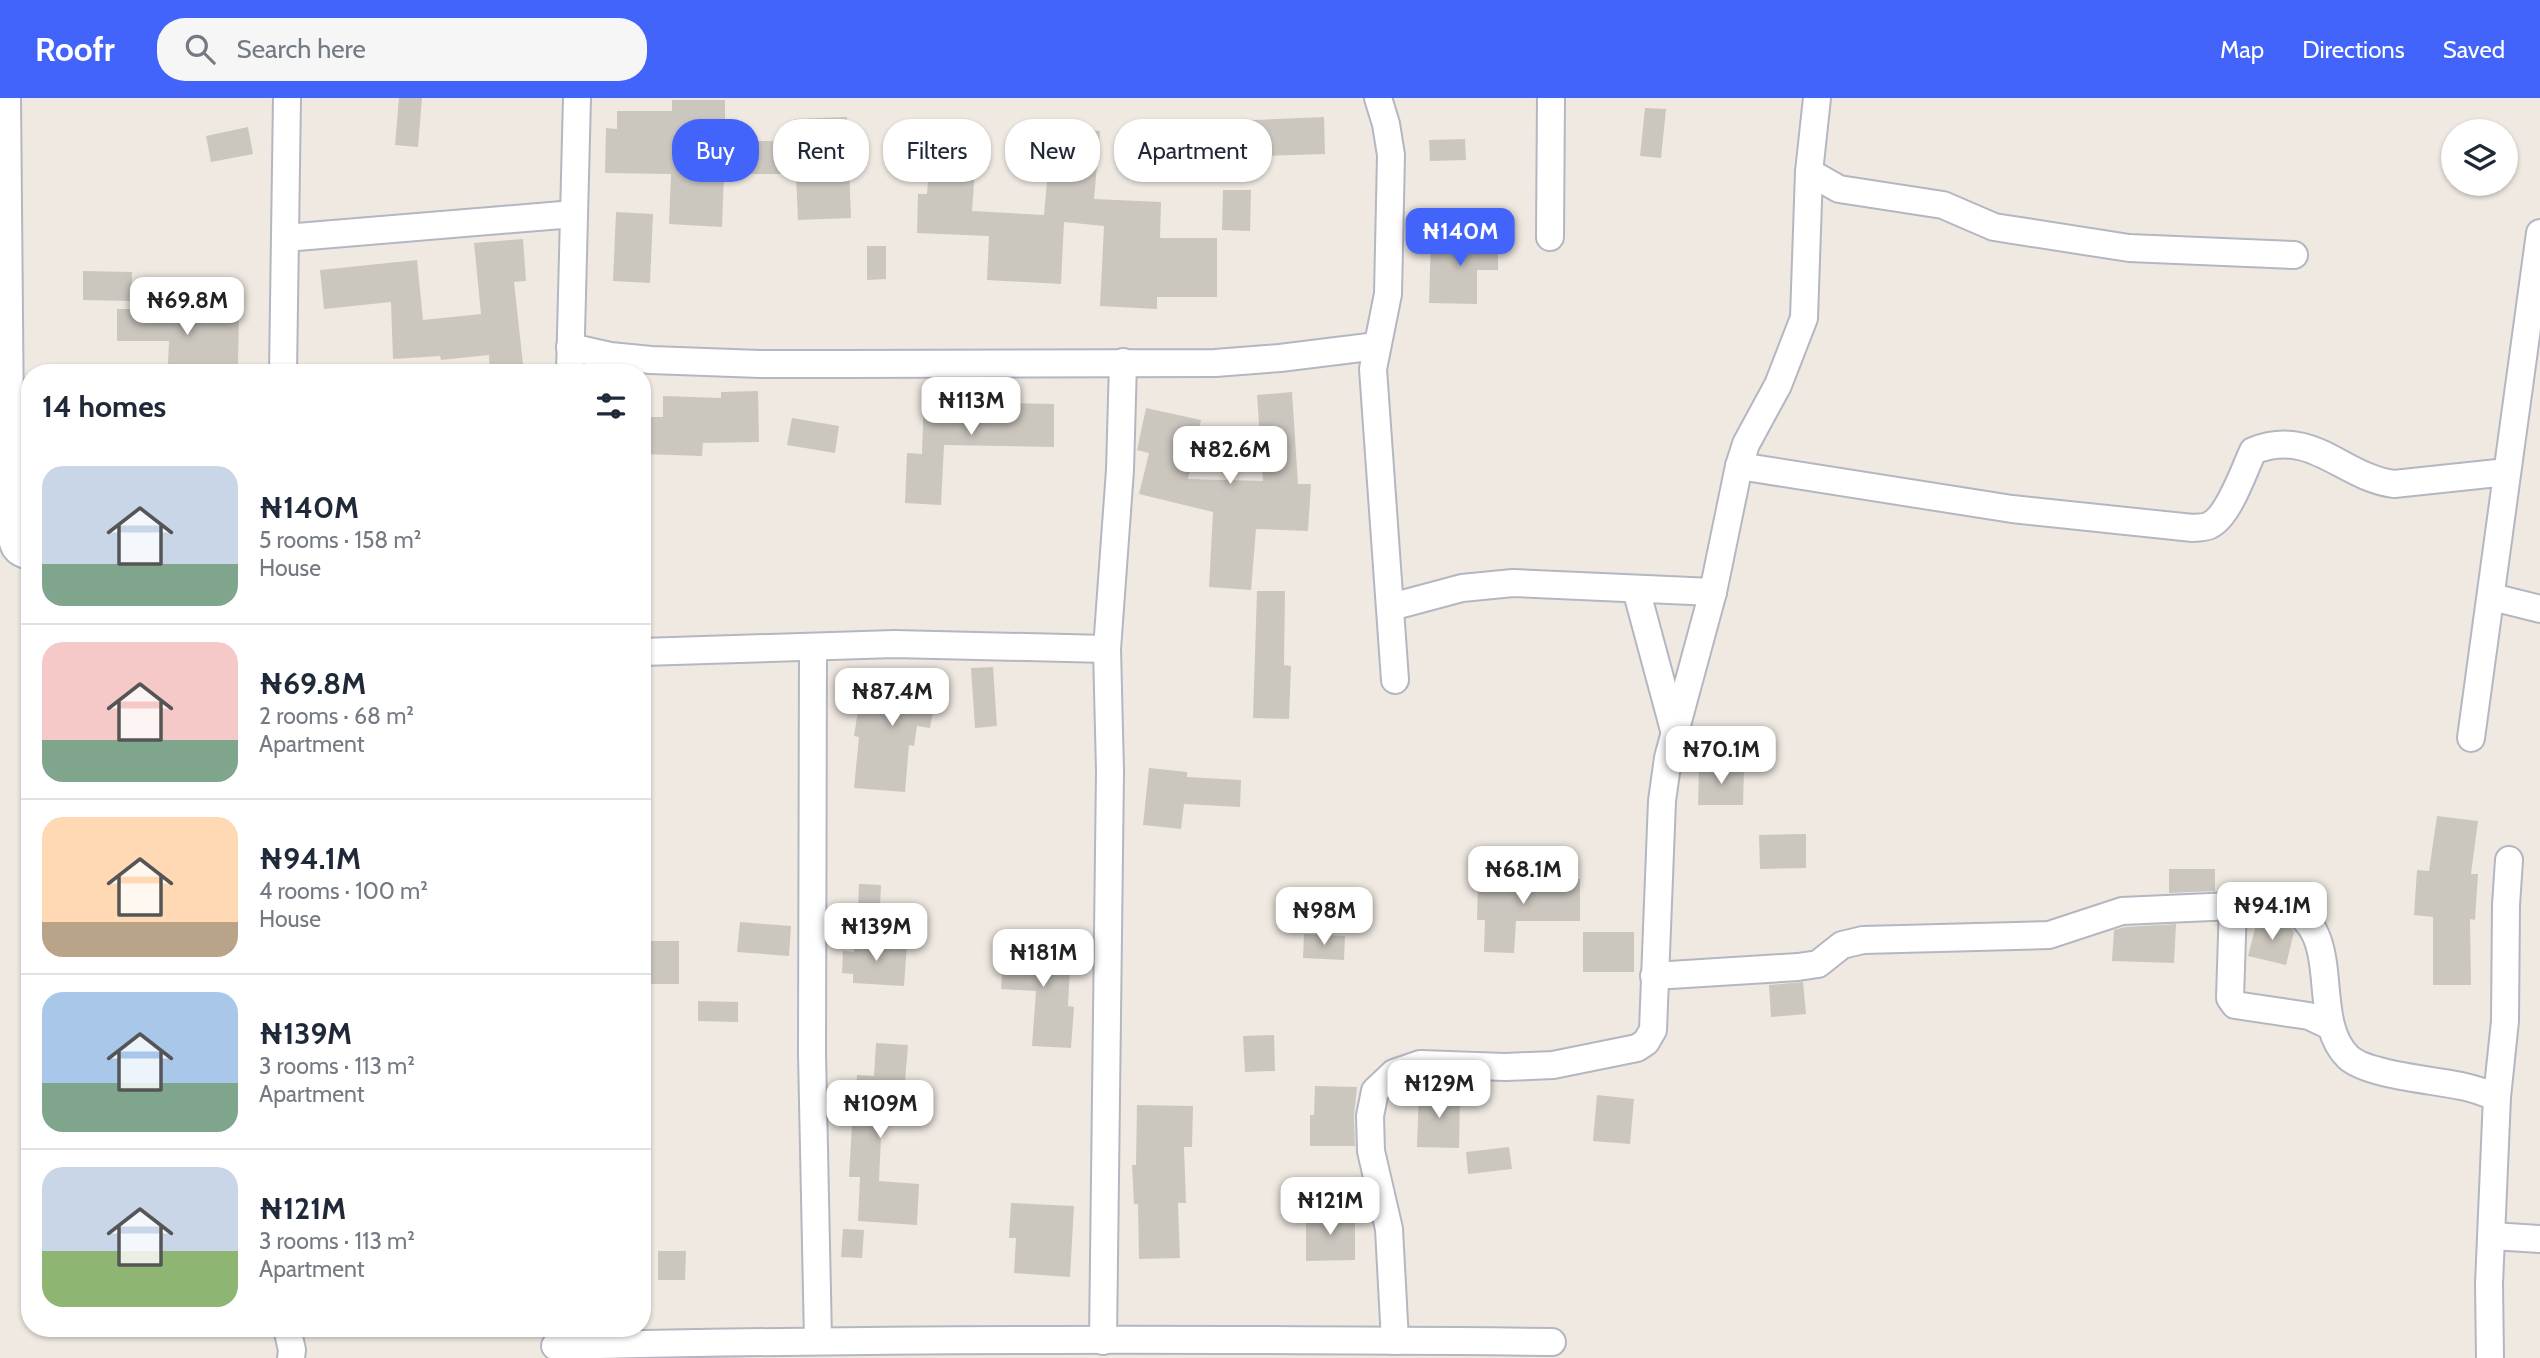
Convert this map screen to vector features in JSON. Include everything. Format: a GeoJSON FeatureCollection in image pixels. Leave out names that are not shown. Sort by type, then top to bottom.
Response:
{"type":"FeatureCollection","features":[{"type":"Feature","properties":{"kind":"street"},"geometry":{"type":"LineString","coordinates":[[7,98],[11,533],[13,547],[21,554]]}},
{"type":"Feature","properties":{"kind":"street"},"geometry":{"type":"LineString","coordinates":[[283,364],[287,98]]}},
{"type":"Feature","properties":{"kind":"street"},"geometry":{"type":"LineString","coordinates":[[577,98],[570,360],[610,356],[760,364],[1215,363],[1377,346]]}},
{"type":"Feature","properties":{"kind":"street"},"geometry":{"type":"LineString","coordinates":[[1378,98],[1391,155],[1388,294],[1373,369],[1395,680]]}},
{"type":"Feature","properties":{"kind":"street"},"geometry":{"type":"LineString","coordinates":[[1550,237],[1551,98]]}},
{"type":"Feature","properties":{"kind":"street"},"geometry":{"type":"LineString","coordinates":[[1395,1340],[1389,1229],[1371,1152],[1370,1116],[1375,1091],[1394,1073],[1420,1064],[1505,1067],[1553,1065],[1637,1048],[1646,1042],[1653,1030],[1662,801],[1674,730],[1713,592],[1739,466],[1746,444],[1778,385],[1804,318],[1809,172],[1817,98]]}},
{"type":"Feature","properties":{"kind":"street"},"geometry":{"type":"LineString","coordinates":[[1809,172],[1839,189],[1943,205],[2008,229],[2129,248],[2294,255]]}},
{"type":"Feature","properties":{"kind":"street"},"geometry":{"type":"LineString","coordinates":[[285,238],[574,214]]}},
{"type":"Feature","properties":{"kind":"street"},"geometry":{"type":"LineString","coordinates":[[2471,738],[2540,233]]}},
{"type":"Feature","properties":{"kind":"street"},"geometry":{"type":"LineString","coordinates":[[1103,1340],[1110,771],[1107,649],[1120,471],[1123,362]]}},
{"type":"Feature","properties":{"kind":"street"},"geometry":{"type":"LineString","coordinates":[[1739,466],[2012,509],[2193,528],[2208,527],[2218,520],[2230,502],[2253,451],[2269,445],[2290,443],[2317,451],[2377,482],[2394,484],[2507,471]]}},
{"type":"Feature","properties":{"kind":"street"},"geometry":{"type":"LineString","coordinates":[[1391,607],[1462,588],[1513,583],[1713,592]]}},
{"type":"Feature","properties":{"kind":"street"},"geometry":{"type":"LineString","coordinates":[[1636,589],[1674,730]]}},
{"type":"Feature","properties":{"kind":"street"},"geometry":{"type":"LineString","coordinates":[[2491,597],[2540,609]]}},
{"type":"Feature","properties":{"kind":"street"},"geometry":{"type":"LineString","coordinates":[[651,652],[894,644],[1107,649]]}},
{"type":"Feature","properties":{"kind":"street"},"geometry":{"type":"LineString","coordinates":[[813,648],[812,1054],[818,1340]]}},
{"type":"Feature","properties":{"kind":"street"},"geometry":{"type":"LineString","coordinates":[[2490,1358],[2488,1324],[2497,1097],[2505,1021],[2509,860]]}},
{"type":"Feature","properties":{"kind":"street"},"geometry":{"type":"LineString","coordinates":[[1654,976],[1818,964],[1842,945],[1863,940],[2049,935],[2122,911],[2277,904],[2294,908],[2307,922],[2323,954],[2330,1026],[2334,1039],[2351,1060],[2368,1068],[2464,1086],[2497,1097]]}},
{"type":"Feature","properties":{"kind":"street"},"geometry":{"type":"LineString","coordinates":[[2233,905],[2230,998],[2235,1005],[2298,1014],[2330,1026]]}},
{"type":"Feature","properties":{"kind":"street"},"geometry":{"type":"LineString","coordinates":[[2492,1236],[2540,1239]]}},
{"type":"Feature","properties":{"kind":"street"},"geometry":{"type":"LineString","coordinates":[[290,1337],[291,1358]]}},
{"type":"Feature","properties":{"kind":"street"},"geometry":{"type":"LineString","coordinates":[[555,1344],[818,1340],[1552,1342]]}},
{"type":"Feature","properties":{"kind":"building"},"geometry":{"type":"Polygon","coordinates":[[[399,98],[422,98],[418,147],[395,145],[399,98]]]}},
{"type":"Feature","properties":{"kind":"building"},"geometry":{"type":"Polygon","coordinates":[[[672,100],[725,100],[725,119],[672,119],[672,182],[724,182],[722,227],[669,224],[671,174],[605,173],[606,128],[617,129],[617,111],[672,111],[672,100]]]}},
{"type":"Feature","properties":{"kind":"building"},"geometry":{"type":"Polygon","coordinates":[[[1645,108],[1666,109],[1661,158],[1640,156],[1645,108]]]}},
{"type":"Feature","properties":{"kind":"building"},"geometry":{"type":"Polygon","coordinates":[[[847,117],[847,119],[794,119],[847,117]]]}},
{"type":"Feature","properties":{"kind":"building"},"geometry":{"type":"Polygon","coordinates":[[[1324,117],[1325,154],[1272,156],[1272,119],[1324,117]]]}},
{"type":"Feature","properties":{"kind":"building"},"geometry":{"type":"Polygon","coordinates":[[[248,127],[253,154],[211,162],[206,136],[248,127]]]}},
{"type":"Feature","properties":{"kind":"building"},"geometry":{"type":"Polygon","coordinates":[[[1465,139],[1466,160],[1430,161],[1429,140],[1465,139]]]}},
{"type":"Feature","properties":{"kind":"building"},"geometry":{"type":"Polygon","coordinates":[[[759,141],[773,141],[773,174],[759,174],[759,141]]]}},
{"type":"Feature","properties":{"kind":"building"},"geometry":{"type":"Polygon","coordinates":[[[796,182],[850,182],[851,218],[798,220],[796,182]]]}},
{"type":"Feature","properties":{"kind":"building"},"geometry":{"type":"Polygon","coordinates":[[[928,182],[974,182],[972,211],[1044,215],[1047,182],[1096,182],[1094,199],[1161,202],[1160,238],[1217,238],[1217,297],[1157,297],[1157,309],[1100,306],[1104,226],[1064,222],[1061,284],[987,280],[989,236],[917,233],[918,194],[927,194],[928,182]]]}},
{"type":"Feature","properties":{"kind":"building"},"geometry":{"type":"Polygon","coordinates":[[[1223,190],[1251,190],[1250,231],[1222,230],[1223,190]]]}},
{"type":"Feature","properties":{"kind":"building"},"geometry":{"type":"Polygon","coordinates":[[[616,212],[653,214],[650,283],[613,281],[616,212]]]}},
{"type":"Feature","properties":{"kind":"building"},"geometry":{"type":"Polygon","coordinates":[[[1431,238],[1498,238],[1498,270],[1477,270],[1477,304],[1429,303],[1431,238]]]}},
{"type":"Feature","properties":{"kind":"building"},"geometry":{"type":"Polygon","coordinates":[[[523,239],[526,281],[514,282],[523,364],[490,364],[489,355],[441,360],[440,356],[393,359],[391,302],[324,309],[320,270],[417,260],[423,320],[481,314],[474,243],[523,239]]]}},
{"type":"Feature","properties":{"kind":"building"},"geometry":{"type":"Polygon","coordinates":[[[867,246],[886,246],[886,279],[867,280],[867,246]]]}},
{"type":"Feature","properties":{"kind":"building"},"geometry":{"type":"Polygon","coordinates":[[[83,271],[132,272],[131,301],[83,300],[83,271]]]}},
{"type":"Feature","properties":{"kind":"building"},"geometry":{"type":"Polygon","coordinates":[[[117,309],[137,309],[137,312],[239,313],[238,364],[168,364],[169,341],[117,341],[117,309]]]}},
{"type":"Feature","properties":{"kind":"building"},"geometry":{"type":"Polygon","coordinates":[[[758,391],[759,442],[703,443],[702,456],[651,454],[651,417],[663,417],[663,396],[721,398],[721,392],[758,391]]]}},
{"type":"Feature","properties":{"kind":"building"},"geometry":{"type":"Polygon","coordinates":[[[1292,392],[1298,484],[1311,484],[1308,531],[1256,529],[1251,590],[1209,587],[1213,512],[1139,494],[1149,453],[1137,450],[1146,408],[1201,420],[1188,479],[1263,481],[1257,395],[1292,392]]]}},
{"type":"Feature","properties":{"kind":"building"},"geometry":{"type":"Polygon","coordinates":[[[924,394],[945,395],[944,402],[1054,404],[1054,447],[944,445],[941,505],[905,503],[907,453],[922,454],[924,394]]]}},
{"type":"Feature","properties":{"kind":"building"},"geometry":{"type":"Polygon","coordinates":[[[792,418],[839,426],[835,453],[787,445],[792,418]]]}},
{"type":"Feature","properties":{"kind":"building"},"geometry":{"type":"Polygon","coordinates":[[[1257,591],[1285,591],[1284,665],[1291,666],[1289,719],[1253,718],[1257,591]]]}},
{"type":"Feature","properties":{"kind":"building"},"geometry":{"type":"Polygon","coordinates":[[[993,667],[997,726],[975,728],[971,668],[993,667]]]}},
{"type":"Feature","properties":{"kind":"building"},"geometry":{"type":"Polygon","coordinates":[[[881,668],[939,678],[930,728],[917,726],[914,746],[909,745],[905,792],[854,788],[859,737],[854,736],[860,698],[876,700],[881,668]]]}},
{"type":"Feature","properties":{"kind":"building"},"geometry":{"type":"Polygon","coordinates":[[[1699,767],[1744,767],[1743,805],[1698,805],[1699,767]]]}},
{"type":"Feature","properties":{"kind":"building"},"geometry":{"type":"Polygon","coordinates":[[[1149,768],[1187,772],[1187,777],[1241,780],[1240,807],[1184,804],[1181,829],[1143,825],[1149,768]]]}},
{"type":"Feature","properties":{"kind":"building"},"geometry":{"type":"Polygon","coordinates":[[[2437,816],[2478,821],[2471,874],[2478,874],[2475,920],[2470,919],[2471,985],[2433,985],[2433,917],[2414,915],[2417,870],[2429,871],[2437,816]]]}},
{"type":"Feature","properties":{"kind":"building"},"geometry":{"type":"Polygon","coordinates":[[[1806,834],[1806,868],[1760,869],[1759,835],[1806,834]]]}},
{"type":"Feature","properties":{"kind":"building"},"geometry":{"type":"Polygon","coordinates":[[[2169,869],[2215,869],[2215,891],[2169,893],[2169,869]]]}},
{"type":"Feature","properties":{"kind":"building"},"geometry":{"type":"Polygon","coordinates":[[[1478,878],[1580,879],[1580,921],[1516,921],[1514,953],[1484,952],[1485,920],[1477,920],[1478,878]]]}},
{"type":"Feature","properties":{"kind":"building"},"geometry":{"type":"Polygon","coordinates":[[[859,884],[881,885],[880,908],[858,907],[859,884]]]}},
{"type":"Feature","properties":{"kind":"building"},"geometry":{"type":"Polygon","coordinates":[[[2275,920],[2294,932],[2286,965],[2248,956],[2257,921],[2275,920]]]}},
{"type":"Feature","properties":{"kind":"building"},"geometry":{"type":"Polygon","coordinates":[[[740,922],[791,926],[789,956],[737,952],[740,922]]]}},
{"type":"Feature","properties":{"kind":"building"},"geometry":{"type":"Polygon","coordinates":[[[2176,924],[2174,963],[2112,961],[2114,930],[2176,924]]]}},
{"type":"Feature","properties":{"kind":"building"},"geometry":{"type":"Polygon","coordinates":[[[1583,932],[1634,932],[1634,972],[1583,972],[1583,932]]]}},
{"type":"Feature","properties":{"kind":"building"},"geometry":{"type":"Polygon","coordinates":[[[1304,934],[1345,936],[1344,960],[1303,958],[1304,934]]]}},
{"type":"Feature","properties":{"kind":"building"},"geometry":{"type":"Polygon","coordinates":[[[651,941],[679,941],[679,984],[651,984],[651,941]]]}},
{"type":"Feature","properties":{"kind":"building"},"geometry":{"type":"Polygon","coordinates":[[[855,941],[907,944],[904,986],[853,983],[853,974],[842,973],[843,951],[854,952],[855,941]]]}},
{"type":"Feature","properties":{"kind":"building"},"geometry":{"type":"Polygon","coordinates":[[[1004,943],[1071,947],[1068,1006],[1074,1007],[1071,1048],[1032,1046],[1036,991],[1001,989],[1004,943]]]}},
{"type":"Feature","properties":{"kind":"building"},"geometry":{"type":"Polygon","coordinates":[[[1803,982],[1806,1014],[1771,1017],[1769,985],[1803,982]]]}},
{"type":"Feature","properties":{"kind":"building"},"geometry":{"type":"Polygon","coordinates":[[[698,1001],[738,1002],[738,1022],[698,1021],[698,1001]]]}},
{"type":"Feature","properties":{"kind":"building"},"geometry":{"type":"Polygon","coordinates":[[[1274,1035],[1275,1071],[1245,1072],[1243,1036],[1274,1035]]]}},
{"type":"Feature","properties":{"kind":"building"},"geometry":{"type":"Polygon","coordinates":[[[876,1043],[908,1045],[902,1117],[882,1116],[879,1181],[919,1184],[917,1225],[858,1221],[860,1177],[849,1177],[854,1091],[857,1075],[874,1076],[876,1043]]]}},
{"type":"Feature","properties":{"kind":"building"},"geometry":{"type":"Polygon","coordinates":[[[1315,1086],[1357,1087],[1355,1146],[1310,1146],[1310,1115],[1314,1115],[1315,1086]]]}},
{"type":"Feature","properties":{"kind":"building"},"geometry":{"type":"Polygon","coordinates":[[[1419,1091],[1460,1092],[1459,1148],[1417,1147],[1419,1091]]]}},
{"type":"Feature","properties":{"kind":"building"},"geometry":{"type":"Polygon","coordinates":[[[1597,1095],[1634,1099],[1630,1144],[1593,1141],[1597,1095]]]}},
{"type":"Feature","properties":{"kind":"building"},"geometry":{"type":"Polygon","coordinates":[[[1137,1105],[1193,1106],[1192,1147],[1184,1147],[1186,1203],[1178,1203],[1180,1258],[1139,1259],[1138,1204],[1134,1204],[1132,1165],[1136,1165],[1137,1105]]]}},
{"type":"Feature","properties":{"kind":"building"},"geometry":{"type":"Polygon","coordinates":[[[1509,1147],[1512,1169],[1468,1174],[1466,1152],[1509,1147]]]}},
{"type":"Feature","properties":{"kind":"building"},"geometry":{"type":"Polygon","coordinates":[[[1011,1203],[1074,1206],[1070,1277],[1014,1273],[1016,1238],[1009,1238],[1011,1203]]]}},
{"type":"Feature","properties":{"kind":"building"},"geometry":{"type":"Polygon","coordinates":[[[1306,1213],[1355,1213],[1355,1260],[1306,1261],[1306,1213]]]}},
{"type":"Feature","properties":{"kind":"building"},"geometry":{"type":"Polygon","coordinates":[[[843,1229],[864,1230],[862,1258],[841,1257],[843,1229]]]}},
{"type":"Feature","properties":{"kind":"building"},"geometry":{"type":"Polygon","coordinates":[[[658,1251],[686,1251],[685,1280],[658,1280],[658,1251]]]}}]}
